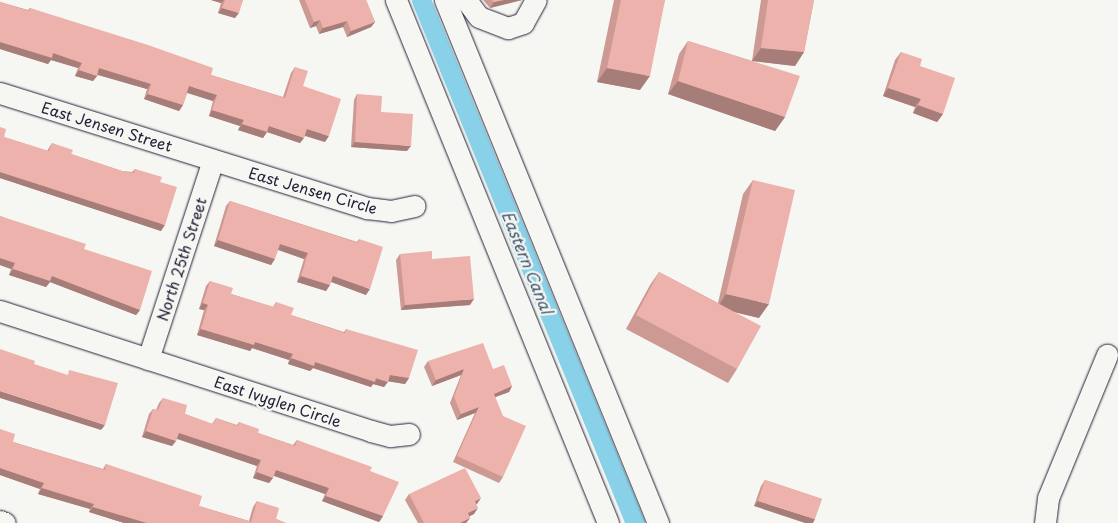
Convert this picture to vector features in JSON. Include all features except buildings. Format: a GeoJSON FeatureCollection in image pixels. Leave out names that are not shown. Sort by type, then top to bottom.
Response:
{"type":"FeatureCollection","features":[{"type":"Feature","properties":{"kind":"street"},"geometry":{"type":"LineString","coordinates":[[396,0],[608,523]]}},
{"type":"Feature","properties":{"kind":"street"},"geometry":{"type":"LineString","coordinates":[[445,0],[658,523]]}},
{"type":"Feature","properties":{"kind":"street"},"geometry":{"type":"LineString","coordinates":[[466,0],[479,17],[508,28],[523,23],[536,0]]}},
{"type":"Feature","properties":{"kind":"street","name":"East Jensen Street"},"geometry":{"type":"LineString","coordinates":[[0,93],[213,160]]}},
{"type":"Feature","properties":{"kind":"street","name":"East Jensen Circle"},"geometry":{"type":"LineString","coordinates":[[213,160],[367,208],[390,211],[414,206]]}},
{"type":"Feature","properties":{"kind":"street","name":"North 25th Street"},"geometry":{"type":"LineString","coordinates":[[148,359],[213,160]]}},
{"type":"Feature","properties":{"kind":"street","name":"East Ivyglen Circle"},"geometry":{"type":"LineString","coordinates":[[0,311],[380,434],[409,434]]}},
{"type":"Feature","properties":{"kind":"street"},"geometry":{"type":"LineString","coordinates":[[1045,523],[1048,498],[1107,355]]}},
{"type":"Feature","properties":{"kind":"street"},"geometry":{"type":"LineString","coordinates":[[0,522],[5,523]]}},
{"type":"Feature","properties":{"kind":"waterway","name":"Eastern Canal"},"geometry":{"type":"LineString","coordinates":[[421,0],[635,523]]}}]}
